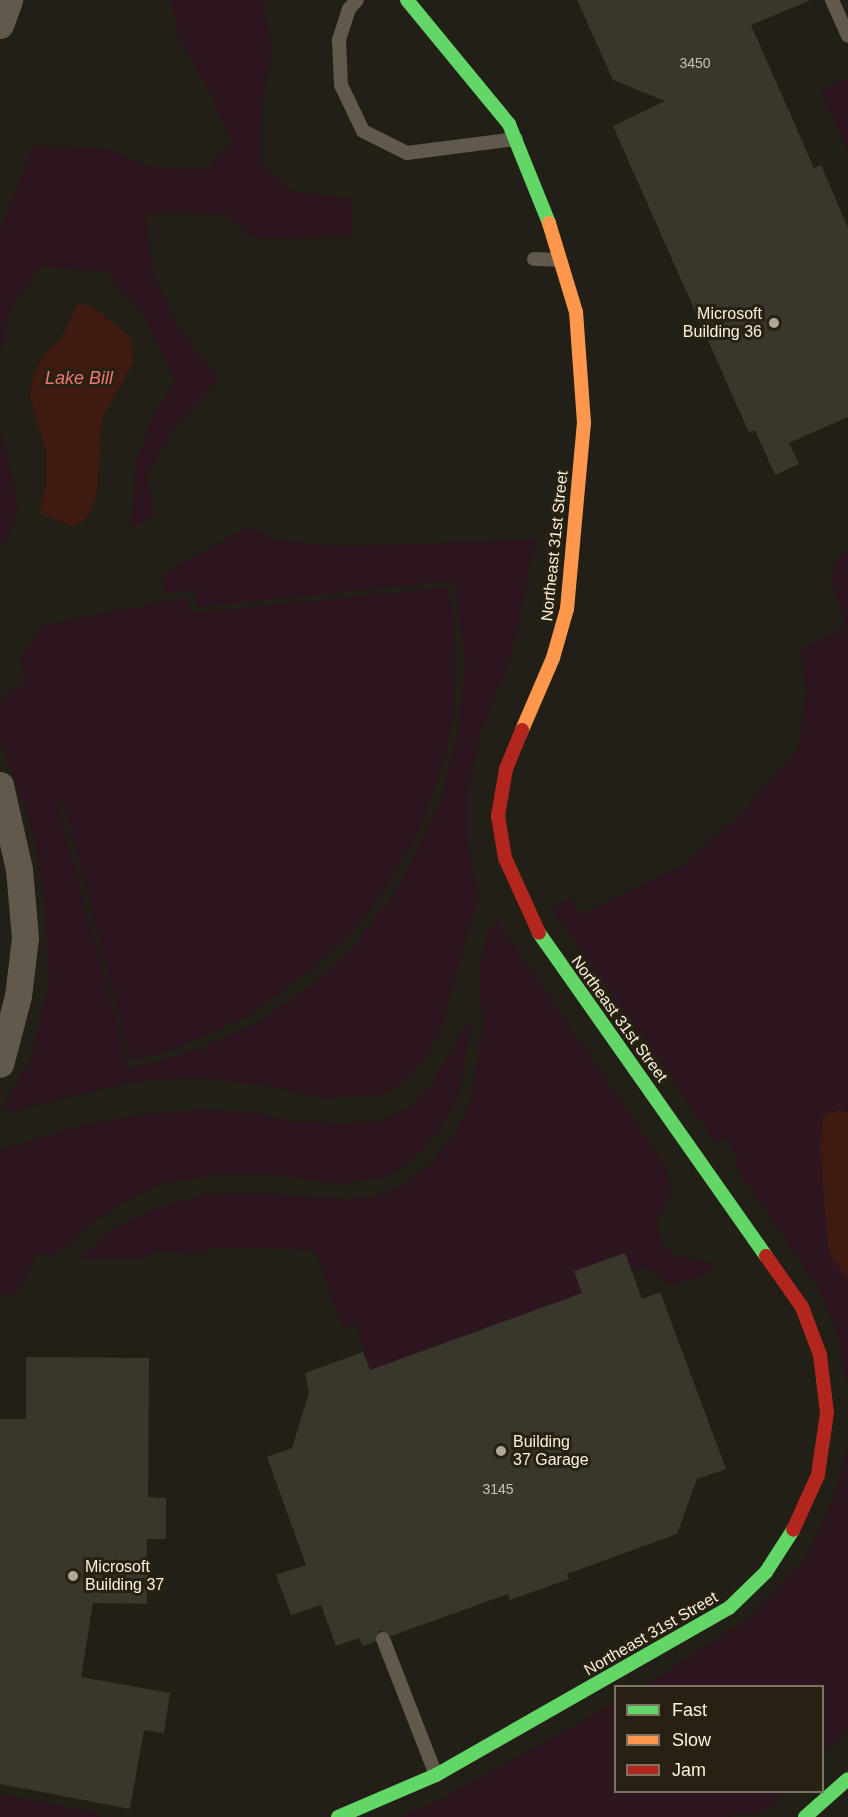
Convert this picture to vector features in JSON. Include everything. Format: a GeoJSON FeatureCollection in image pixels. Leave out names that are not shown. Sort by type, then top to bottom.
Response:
{"type":"FeatureCollection","features":[{"type":"Feature","properties":{"kind":"street"},"geometry":{"type":"LineString","coordinates":[[0,25],[9,0]]}},
{"type":"Feature","properties":{"kind":"street","name":"Northeast 31st Street"},"geometry":{"type":"LineString","coordinates":[[338,1817],[436,1775],[729,1608],[766,1572],[808,1502],[818,1475],[826,1413],[820,1355],[802,1307],[685,1139],[569,980],[537,931],[514,884],[500,837],[498,816],[506,769],[553,658],[567,609],[584,423],[576,312],[542,200],[509,124],[476,80],[407,0]]}},
{"type":"Feature","properties":{"kind":"street"},"geometry":{"type":"LineString","coordinates":[[0,785],[19,869],[25,938],[18,996],[0,1064]]}},
{"type":"Feature","properties":{"kind":"street"},"geometry":{"type":"LineString","coordinates":[[805,1817],[848,1779]]}},
{"type":"Feature","properties":{"kind":"lane"},"geometry":{"type":"LineString","coordinates":[[357,0],[349,9],[339,40],[341,85],[363,131],[407,153],[516,139]]}},
{"type":"Feature","properties":{"kind":"lane"},"geometry":{"type":"LineString","coordinates":[[832,0],[848,36]]}},
{"type":"Feature","properties":{"kind":"lane"},"geometry":{"type":"LineString","coordinates":[[534,259],[560,260]]}},
{"type":"Feature","properties":{"kind":"lane"},"geometry":{"type":"LineString","coordinates":[[383,1639],[436,1775]]}},
{"type":"Feature","properties":{"kind":"shaded area"},"geometry":{"type":"Polygon","coordinates":[[[171,0],[263,0],[272,51],[262,103],[261,164],[293,191],[351,199],[354,237],[256,239],[225,214],[146,213],[152,271],[180,330],[219,379],[177,423],[146,476],[155,514],[131,528],[135,465],[152,417],[175,381],[142,311],[106,272],[41,266],[9,311],[0,355],[0,229],[33,146],[105,148],[150,167],[208,169],[232,143],[211,94],[178,37],[171,0]]]}},
{"type":"Feature","properties":{"kind":"shaded area"},"geometry":{"type":"Polygon","coordinates":[[[848,78],[848,152],[821,90],[848,78]]]}},
{"type":"Feature","properties":{"kind":"shaded area"},"geometry":{"type":"Polygon","coordinates":[[[0,428],[19,509],[3,548],[0,547],[0,428]]]}},
{"type":"Feature","properties":{"kind":"shaded area"},"geometry":{"type":"Polygon","coordinates":[[[248,527],[274,540],[342,546],[536,539],[511,657],[481,731],[467,794],[467,838],[478,897],[439,1035],[422,1063],[402,1084],[377,1096],[322,1098],[263,1085],[196,1078],[133,1082],[14,1111],[1,1108],[31,1059],[49,984],[45,904],[34,835],[0,741],[0,704],[24,682],[20,658],[44,625],[188,597],[191,613],[449,587],[455,627],[454,710],[447,751],[420,829],[378,900],[350,934],[318,964],[249,1016],[170,1051],[131,1060],[63,801],[57,802],[129,1069],[197,1050],[257,1023],[310,987],[354,946],[399,887],[439,805],[458,730],[465,663],[454,581],[197,607],[194,589],[165,595],[162,574],[248,527]]]}},
{"type":"Feature","properties":{"kind":"shaded area"},"geometry":{"type":"Polygon","coordinates":[[[848,549],[848,1392],[838,1336],[821,1292],[734,1164],[738,1157],[726,1138],[715,1142],[552,909],[571,898],[581,914],[683,865],[740,815],[798,748],[806,693],[800,649],[847,628],[830,577],[836,561],[848,549]]]}},
{"type":"Feature","properties":{"kind":"shaded area"},"geometry":{"type":"Polygon","coordinates":[[[497,921],[667,1168],[671,1192],[657,1223],[662,1244],[676,1255],[715,1263],[706,1275],[670,1285],[655,1271],[644,1267],[632,1270],[625,1253],[582,1293],[370,1370],[356,1323],[342,1327],[315,1250],[210,1248],[210,1254],[149,1251],[148,1259],[79,1259],[113,1228],[153,1210],[203,1195],[244,1193],[346,1199],[375,1197],[404,1186],[432,1162],[457,1131],[471,1099],[483,1028],[478,971],[488,932],[497,921]]]}},
{"type":"Feature","properties":{"kind":"shaded area"},"geometry":{"type":"Polygon","coordinates":[[[466,1024],[470,1030],[459,1096],[441,1127],[417,1156],[389,1176],[340,1184],[275,1175],[223,1174],[162,1183],[121,1204],[82,1230],[56,1255],[37,1253],[18,1294],[0,1294],[0,1150],[84,1125],[145,1114],[200,1110],[246,1111],[293,1121],[341,1124],[380,1121],[409,1107],[432,1084],[466,1024]]]}},
{"type":"Feature","properties":{"kind":"shaded area"},"geometry":{"type":"Polygon","coordinates":[[[848,1445],[848,1728],[824,1752],[824,1685],[647,1685],[752,1616],[805,1558],[833,1500],[848,1445]]]}},
{"type":"Feature","properties":{"kind":"shaded area"},"geometry":{"type":"Polygon","coordinates":[[[614,1704],[614,1793],[783,1793],[763,1812],[727,1817],[401,1817],[440,1800],[614,1704]]]}},
{"type":"Feature","properties":{"kind":"shaded area"},"geometry":{"type":"Polygon","coordinates":[[[0,1794],[100,1813],[100,1817],[0,1817],[0,1794]]]}},
{"type":"Feature","properties":{"kind":"water","name":"Lake Bill"},"geometry":{"type":"Polygon","coordinates":[[[79,303],[94,308],[126,333],[132,341],[133,364],[102,418],[97,495],[86,519],[73,527],[39,513],[46,485],[46,451],[30,397],[31,382],[42,356],[60,339],[79,303]]]}},
{"type":"Feature","properties":{"kind":"water"},"geometry":{"type":"Polygon","coordinates":[[[840,1110],[848,1113],[848,1280],[829,1254],[820,1148],[823,1115],[840,1110]]]}},
{"type":"Feature","properties":{"kind":"building","name":"Microsoft Building 36"},"geometry":{"type":"Polygon","coordinates":[[[577,0],[811,0],[751,25],[814,168],[821,165],[848,228],[848,417],[789,443],[799,464],[775,475],[755,430],[749,433],[613,126],[665,101],[613,80],[577,0]]]}},
{"type":"Feature","properties":{"kind":"building","name":"Building 37 Garage"},"geometry":{"type":"Polygon","coordinates":[[[625,1253],[642,1299],[660,1292],[726,1469],[697,1479],[677,1534],[567,1574],[569,1579],[510,1600],[508,1594],[391,1636],[380,1630],[375,1642],[363,1646],[359,1638],[336,1646],[321,1605],[291,1615],[276,1575],[306,1565],[267,1457],[292,1448],[309,1392],[305,1373],[363,1352],[370,1370],[582,1293],[574,1271],[625,1253]]]}},
{"type":"Feature","properties":{"kind":"building","name":"Microsoft Building 37"},"geometry":{"type":"Polygon","coordinates":[[[26,1357],[149,1358],[148,1497],[166,1498],[166,1539],[147,1539],[147,1604],[93,1603],[81,1677],[170,1693],[164,1733],[144,1730],[130,1809],[0,1784],[0,1419],[26,1419],[26,1357]]]}},
{"type":"Feature","properties":{"kind":"traffic: fast"},"geometry":{"type":"LineString","coordinates":[[407,0],[509,124],[549,223]]}},
{"type":"Feature","properties":{"kind":"traffic: fast"},"geometry":{"type":"LineString","coordinates":[[539,933],[766,1256]]}},
{"type":"Feature","properties":{"kind":"traffic: fast"},"geometry":{"type":"LineString","coordinates":[[338,1817],[436,1775],[729,1608],[766,1572],[793,1530]]}},
{"type":"Feature","properties":{"kind":"traffic: fast"},"geometry":{"type":"LineString","coordinates":[[805,1817],[848,1779]]}},
{"type":"Feature","properties":{"kind":"traffic: slow"},"geometry":{"type":"LineString","coordinates":[[522,730],[553,658],[567,609],[584,423],[576,312],[549,223]]}},
{"type":"Feature","properties":{"kind":"traffic: jam"},"geometry":{"type":"LineString","coordinates":[[522,730],[506,769],[498,816],[505,858],[539,933]]}},
{"type":"Feature","properties":{"kind":"traffic: jam"},"geometry":{"type":"LineString","coordinates":[[766,1256],[802,1307],[820,1355],[827,1413],[818,1475],[793,1530]]}},
{"type":"Feature","properties":{"kind":"place","name":"Microsoft Building 36"},"geometry":{"type":"Point","coordinates":[774,323]}},
{"type":"Feature","properties":{"kind":"place","name":"Building 37 Garage"},"geometry":{"type":"Point","coordinates":[501,1451]}},
{"type":"Feature","properties":{"kind":"place","name":"Microsoft Building 37"},"geometry":{"type":"Point","coordinates":[73,1576]}}]}
